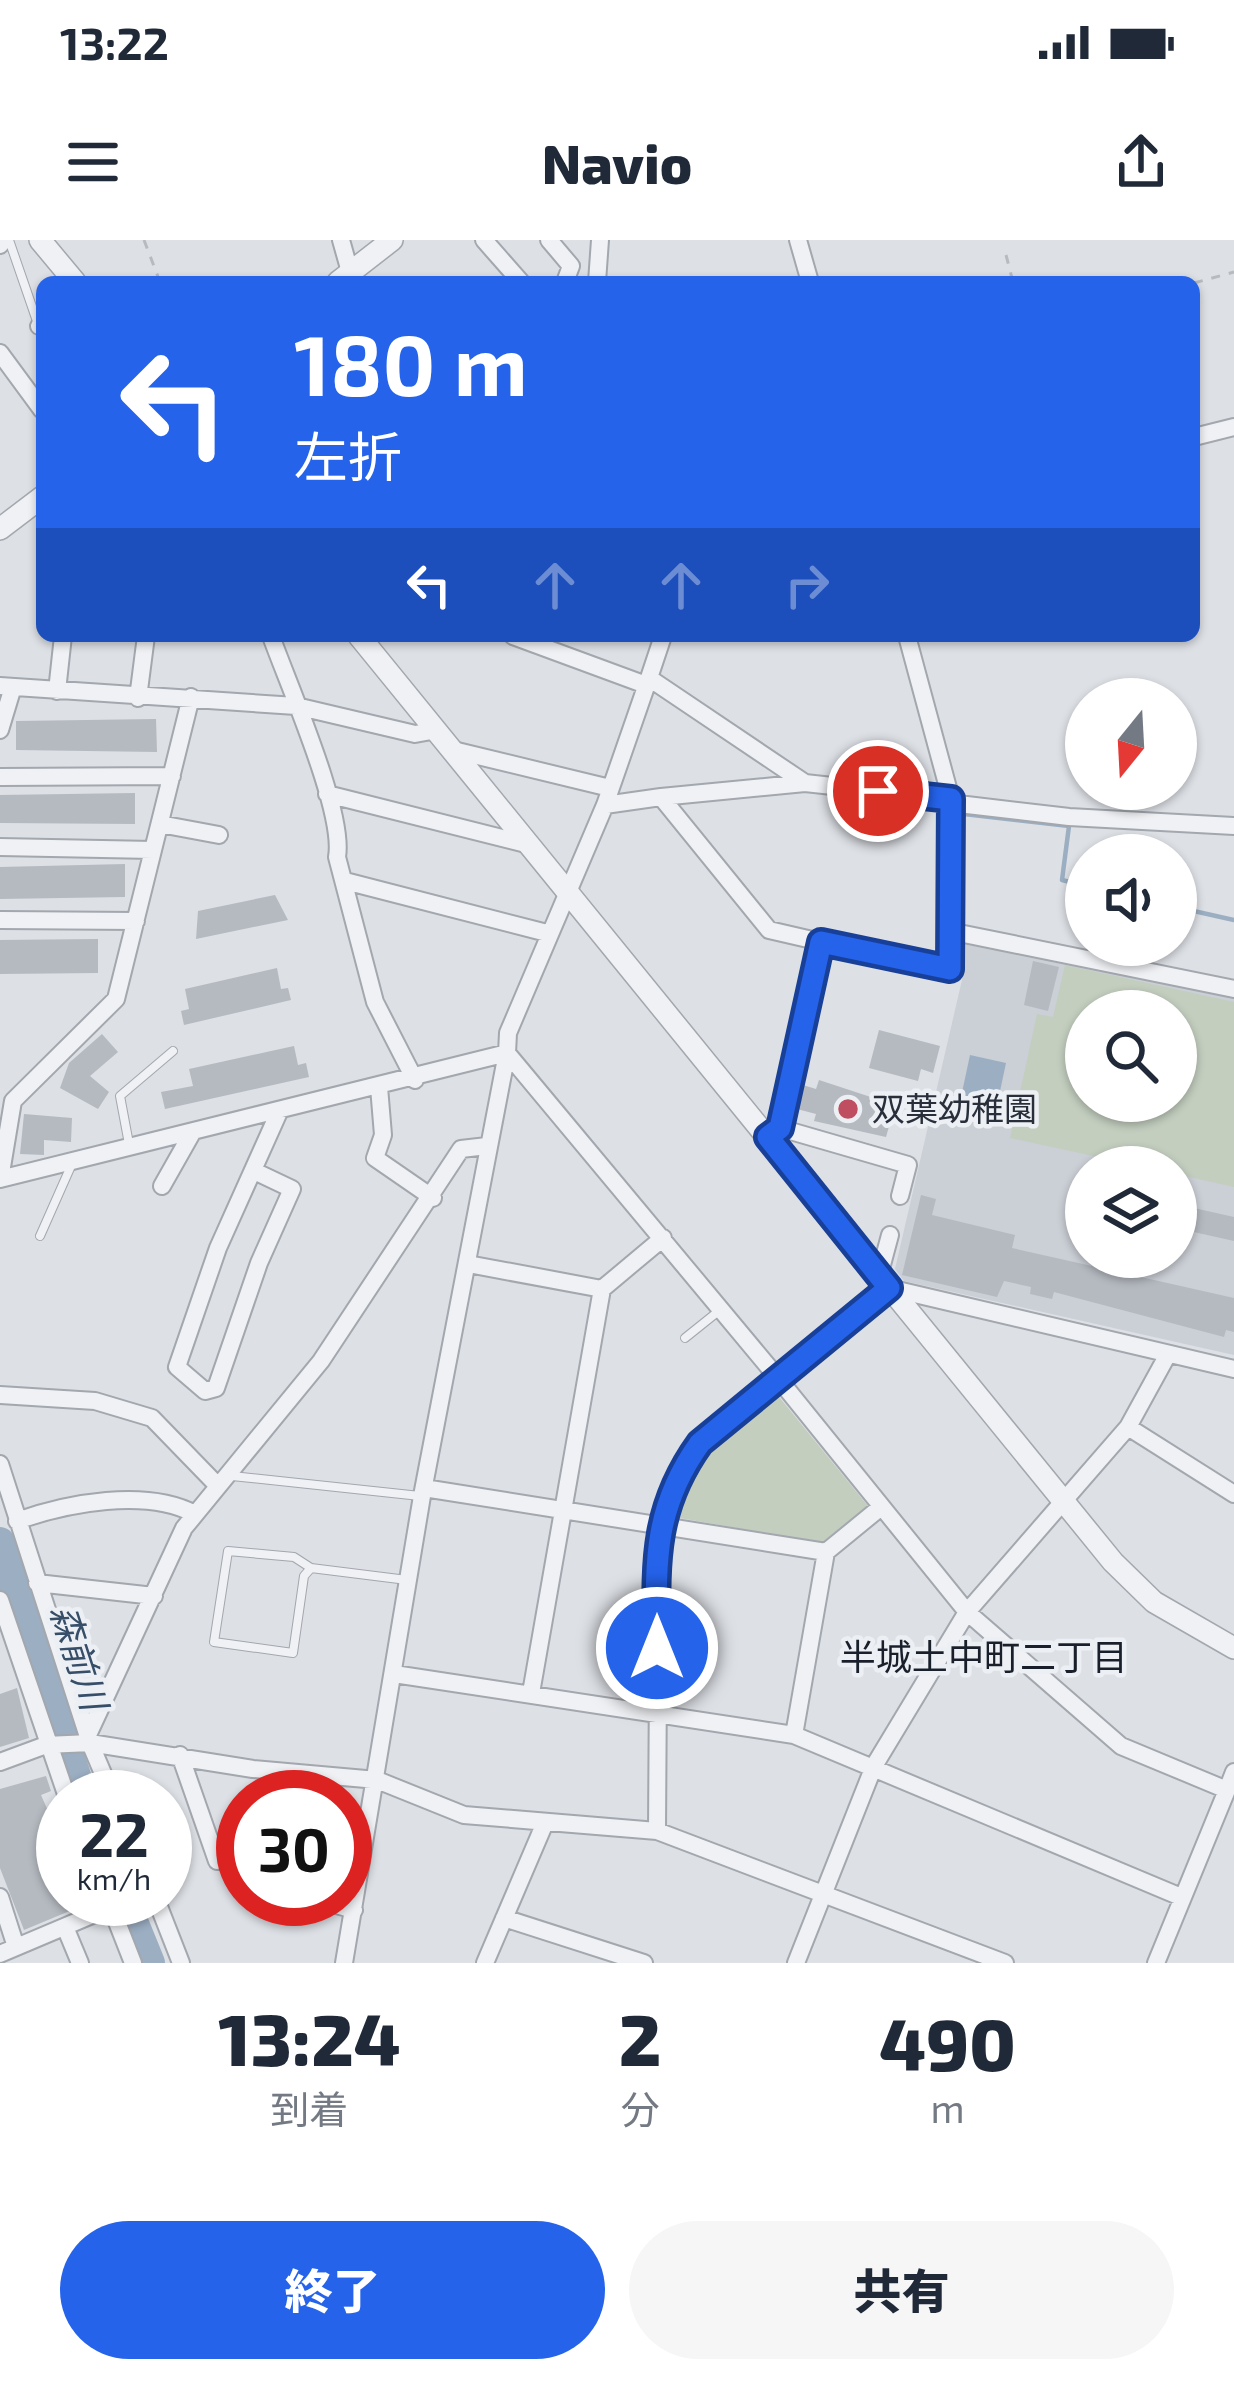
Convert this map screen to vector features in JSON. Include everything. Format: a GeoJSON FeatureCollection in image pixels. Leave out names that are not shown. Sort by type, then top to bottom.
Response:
{"type":"FeatureCollection","features":[{"type":"Feature","properties":{"kind":"street"},"geometry":{"type":"LineString","coordinates":[[40,240],[70,276]]}},
{"type":"Feature","properties":{"kind":"street"},"geometry":{"type":"LineString","coordinates":[[340,240],[346,276]]}},
{"type":"Feature","properties":{"kind":"street"},"geometry":{"type":"LineString","coordinates":[[350,276],[392,240]]}},
{"type":"Feature","properties":{"kind":"street"},"geometry":{"type":"LineString","coordinates":[[484,240],[515,276]]}},
{"type":"Feature","properties":{"kind":"street"},"geometry":{"type":"LineString","coordinates":[[549,240],[571,266],[567,276]]}},
{"type":"Feature","properties":{"kind":"street"},"geometry":{"type":"LineString","coordinates":[[597,276],[600,240]]}},
{"type":"Feature","properties":{"kind":"street"},"geometry":{"type":"LineString","coordinates":[[798,240],[808,276]]}},
{"type":"Feature","properties":{"kind":"street"},"geometry":{"type":"LineString","coordinates":[[0,353],[36,402]]}},
{"type":"Feature","properties":{"kind":"street"},"geometry":{"type":"LineString","coordinates":[[1200,436],[1234,427]]}},
{"type":"Feature","properties":{"kind":"street"},"geometry":{"type":"LineString","coordinates":[[0,529],[36,502]]}},
{"type":"Feature","properties":{"kind":"street"},"geometry":{"type":"LineString","coordinates":[[57,691],[62,642]]}},
{"type":"Feature","properties":{"kind":"street"},"geometry":{"type":"LineString","coordinates":[[138,698],[145,642]]}},
{"type":"Feature","properties":{"kind":"street"},"geometry":{"type":"LineString","coordinates":[[273,642],[327,794],[376,1002],[415,1080]]}},
{"type":"Feature","properties":{"kind":"street"},"geometry":{"type":"LineString","coordinates":[[364,642],[774,1133],[884,1282],[1062,1499],[1154,1602],[1234,1648]]}},
{"type":"Feature","properties":{"kind":"street"},"geometry":{"type":"LineString","coordinates":[[531,642],[648,682],[805,783]]}},
{"type":"Feature","properties":{"kind":"street"},"geometry":{"type":"LineString","coordinates":[[372,1804],[423,1492],[508,1034],[608,796],[662,642]]}},
{"type":"Feature","properties":{"kind":"street"},"geometry":{"type":"LineString","coordinates":[[661,797],[770,930],[950,969],[954,932],[951,801],[909,642]]}},
{"type":"Feature","properties":{"kind":"street"},"geometry":{"type":"LineString","coordinates":[[0,730],[6,686],[296,706],[415,734],[437,730]]}},
{"type":"Feature","properties":{"kind":"street"},"geometry":{"type":"LineString","coordinates":[[191,697],[116,999],[13,1101],[0,1179],[415,1080],[507,1053]]}},
{"type":"Feature","properties":{"kind":"street"},"geometry":{"type":"LineString","coordinates":[[454,750],[608,796],[661,797],[805,783],[1069,817],[1234,826]]}},
{"type":"Feature","properties":{"kind":"street"},"geometry":{"type":"LineString","coordinates":[[0,777],[172,776]]}},
{"type":"Feature","properties":{"kind":"street"},"geometry":{"type":"LineString","coordinates":[[327,794],[531,846]]}},
{"type":"Feature","properties":{"kind":"street"},"geometry":{"type":"LineString","coordinates":[[160,824],[219,835]]}},
{"type":"Feature","properties":{"kind":"street"},"geometry":{"type":"LineString","coordinates":[[0,848],[153,850]]}},
{"type":"Feature","properties":{"kind":"street"},"geometry":{"type":"LineString","coordinates":[[345,880],[547,933]]}},
{"type":"Feature","properties":{"kind":"street"},"geometry":{"type":"LineString","coordinates":[[0,920],[136,921]]}},
{"type":"Feature","properties":{"kind":"street"},"geometry":{"type":"LineString","coordinates":[[954,932],[1234,989]]}},
{"type":"Feature","properties":{"kind":"street"},"geometry":{"type":"LineString","coordinates":[[774,1133],[821,942]]}},
{"type":"Feature","properties":{"kind":"street"},"geometry":{"type":"LineString","coordinates":[[507,1053],[968,1612],[1121,1746],[1227,1790]]}},
{"type":"Feature","properties":{"kind":"street"},"geometry":{"type":"LineString","coordinates":[[379,1087],[383,1136],[375,1158],[433,1198]]}},
{"type":"Feature","properties":{"kind":"street"},"geometry":{"type":"LineString","coordinates":[[254,1171],[292,1189],[259,1263],[216,1388],[205,1391],[176,1367],[218,1248],[279,1112]]}},
{"type":"Feature","properties":{"kind":"street"},"geometry":{"type":"LineString","coordinates":[[163,1186],[192,1132]]}},
{"type":"Feature","properties":{"kind":"street"},"geometry":{"type":"LineString","coordinates":[[774,1133],[908,1165],[900,1196]]}},
{"type":"Feature","properties":{"kind":"street"},"geometry":{"type":"LineString","coordinates":[[89,1738],[195,1514],[322,1361],[461,1149],[487,1146]]}},
{"type":"Feature","properties":{"kind":"street"},"geometry":{"type":"LineString","coordinates":[[657,1831],[659,1522],[676,1476],[700,1443],[884,1282],[890,1235]]}},
{"type":"Feature","properties":{"kind":"street"},"geometry":{"type":"LineString","coordinates":[[531,1693],[602,1289],[663,1238]]}},
{"type":"Feature","properties":{"kind":"street"},"geometry":{"type":"LineString","coordinates":[[468,1264],[602,1289]]}},
{"type":"Feature","properties":{"kind":"street"},"geometry":{"type":"LineString","coordinates":[[884,1282],[1234,1369]]}},
{"type":"Feature","properties":{"kind":"street"},"geometry":{"type":"LineString","coordinates":[[796,1963],[874,1766],[968,1612],[1128,1427],[1167,1356]]}},
{"type":"Feature","properties":{"kind":"street"},"geometry":{"type":"LineString","coordinates":[[0,1395],[94,1401],[152,1418],[221,1480]]}},
{"type":"Feature","properties":{"kind":"street"},"geometry":{"type":"LineString","coordinates":[[1128,1427],[1234,1494]]}},
{"type":"Feature","properties":{"kind":"street"},"geometry":{"type":"LineString","coordinates":[[0,1464],[102,1770]]}},
{"type":"Feature","properties":{"kind":"street"},"geometry":{"type":"LineString","coordinates":[[423,1492],[659,1522],[826,1552]]}},
{"type":"Feature","properties":{"kind":"street"},"geometry":{"type":"LineString","coordinates":[[16,1521],[63,1504],[175,1504],[195,1514]]}},
{"type":"Feature","properties":{"kind":"street"},"geometry":{"type":"LineString","coordinates":[[794,1735],[826,1552],[881,1507]]}},
{"type":"Feature","properties":{"kind":"street"},"geometry":{"type":"LineString","coordinates":[[38,1583],[154,1596]]}},
{"type":"Feature","properties":{"kind":"street"},"geometry":{"type":"LineString","coordinates":[[0,1600],[56,1770]]}},
{"type":"Feature","properties":{"kind":"street"},"geometry":{"type":"LineString","coordinates":[[0,1670],[20,1664]]}},
{"type":"Feature","properties":{"kind":"street"},"geometry":{"type":"LineString","coordinates":[[394,1674],[794,1735],[1181,1898]]}},
{"type":"Feature","properties":{"kind":"street"},"geometry":{"type":"LineString","coordinates":[[0,1762],[46,1745],[89,1738],[253,1769],[376,1780],[464,1815],[657,1831],[1006,1963]]}},
{"type":"Feature","properties":{"kind":"street"},"geometry":{"type":"LineString","coordinates":[[180,1755],[216,1858]]}},
{"type":"Feature","properties":{"kind":"street"},"geometry":{"type":"LineString","coordinates":[[1156,1963],[1234,1772]]}},
{"type":"Feature","properties":{"kind":"street"},"geometry":{"type":"LineString","coordinates":[[485,1963],[544,1825]]}},
{"type":"Feature","properties":{"kind":"street"},"geometry":{"type":"LineString","coordinates":[[0,1897],[8,1951],[65,1927],[80,1963]]}},
{"type":"Feature","properties":{"kind":"street"},"geometry":{"type":"LineString","coordinates":[[504,1918],[644,1963]]}},
{"type":"Feature","properties":{"kind":"street"},"geometry":{"type":"LineString","coordinates":[[118,1926],[133,1963]]}},
{"type":"Feature","properties":{"kind":"street"},"geometry":{"type":"LineString","coordinates":[[167,1926],[181,1963]]}},
{"type":"Feature","properties":{"kind":"street"},"geometry":{"type":"LineString","coordinates":[[344,1963],[351,1926]]}},
{"type":"Feature","properties":{"kind":"lane"},"geometry":{"type":"LineString","coordinates":[[4,242],[36,316]]}},
{"type":"Feature","properties":{"kind":"lane"},"geometry":{"type":"LineString","coordinates":[[130,1148],[120,1096],[173,1051]]}},
{"type":"Feature","properties":{"kind":"lane"},"geometry":{"type":"LineString","coordinates":[[40,1236],[73,1162]]}},
{"type":"Feature","properties":{"kind":"lane"},"geometry":{"type":"LineString","coordinates":[[685,1338],[721,1310]]}},
{"type":"Feature","properties":{"kind":"lane"},"geometry":{"type":"LineString","coordinates":[[221,1480],[423,1492]]}},
{"type":"Feature","properties":{"kind":"lane"},"geometry":{"type":"LineString","coordinates":[[311,1568],[304,1576],[293,1653],[214,1642],[228,1551],[294,1557],[311,1568],[409,1580]]}},
{"type":"Feature","properties":{"kind":"path"},"geometry":{"type":"LineString","coordinates":[[144,240],[158,276]]}},
{"type":"Feature","properties":{"kind":"path"},"geometry":{"type":"LineString","coordinates":[[1006,255],[1011,276]]}},
{"type":"Feature","properties":{"kind":"path"},"geometry":{"type":"LineString","coordinates":[[1200,281],[1234,272]]}},
{"type":"Feature","properties":{"kind":"shaded area"},"geometry":{"type":"Polygon","coordinates":[[[965,936],[1065,959],[1065,966],[1097,966],[1234,997],[1234,1355],[904,1281],[895,1269],[962,980],[965,936]]]}},
{"type":"Feature","properties":{"kind":"green space"},"geometry":{"type":"Polygon","coordinates":[[[1065,965],[1179,990],[1065,990],[1065,1122],[1197,1122],[1197,994],[1234,1002],[1234,1187],[1197,1179],[1197,1146],[1065,1146],[1065,1150],[1010,1138],[1037,1014],[1053,1017],[1065,965]]]}},
{"type":"Feature","properties":{"kind":"green space"},"geometry":{"type":"Polygon","coordinates":[[[775,1392],[868,1506],[823,1543],[668,1516],[699,1462],[775,1392]]]}},
{"type":"Feature","properties":{"kind":"water"},"geometry":{"type":"Polygon","coordinates":[[[970,1055],[1006,1063],[993,1124],[957,1116],[970,1055]]]}},
{"type":"Feature","properties":{"kind":"building"},"geometry":{"type":"Polygon","coordinates":[[[156,719],[157,752],[16,750],[16,721],[156,719]]]}},
{"type":"Feature","properties":{"kind":"building"},"geometry":{"type":"Polygon","coordinates":[[[135,793],[135,824],[0,823],[0,795],[135,793]]]}},
{"type":"Feature","properties":{"kind":"building"},"geometry":{"type":"Polygon","coordinates":[[[125,864],[125,897],[0,899],[0,867],[125,864]]]}},
{"type":"Feature","properties":{"kind":"building"},"geometry":{"type":"Polygon","coordinates":[[[275,895],[288,920],[196,939],[198,911],[275,895]]]}},
{"type":"Feature","properties":{"kind":"building"},"geometry":{"type":"Polygon","coordinates":[[[98,939],[98,973],[0,974],[0,940],[98,939]]]}},
{"type":"Feature","properties":{"kind":"building"},"geometry":{"type":"Polygon","coordinates":[[[1033,961],[1059,967],[1048,1011],[1024,1005],[1033,961]]]}},
{"type":"Feature","properties":{"kind":"building"},"geometry":{"type":"Polygon","coordinates":[[[277,968],[281,989],[288,988],[291,1000],[184,1025],[181,1011],[189,1009],[185,989],[277,968]]]}},
{"type":"Feature","properties":{"kind":"building"},"geometry":{"type":"Polygon","coordinates":[[[879,1030],[940,1046],[933,1073],[921,1069],[918,1081],[869,1068],[879,1030]]]}},
{"type":"Feature","properties":{"kind":"building"},"geometry":{"type":"Polygon","coordinates":[[[102,1034],[118,1052],[90,1076],[109,1092],[98,1109],[60,1088],[69,1063],[102,1034]]]}},
{"type":"Feature","properties":{"kind":"building"},"geometry":{"type":"Polygon","coordinates":[[[294,1046],[298,1065],[306,1063],[309,1077],[165,1109],[161,1092],[193,1086],[189,1069],[294,1046]]]}},
{"type":"Feature","properties":{"kind":"building"},"geometry":{"type":"Polygon","coordinates":[[[819,1080],[895,1105],[886,1137],[814,1121],[816,1114],[797,1109],[803,1085],[816,1089],[819,1080]]]}},
{"type":"Feature","properties":{"kind":"building"},"geometry":{"type":"Polygon","coordinates":[[[24,1114],[72,1118],[71,1142],[44,1140],[44,1155],[20,1154],[24,1114]]]}},
{"type":"Feature","properties":{"kind":"building"},"geometry":{"type":"Polygon","coordinates":[[[921,1195],[936,1199],[932,1215],[1015,1235],[1012,1248],[1065,1260],[1065,1278],[1145,1278],[1234,1298],[1234,1332],[1226,1330],[1224,1337],[1054,1292],[1052,1299],[1030,1294],[1031,1287],[1004,1281],[997,1297],[902,1275],[921,1195]]]}},
{"type":"Feature","properties":{"kind":"building"},"geometry":{"type":"Polygon","coordinates":[[[1197,1209],[1234,1217],[1234,1241],[1197,1233],[1197,1209]]]}},
{"type":"Feature","properties":{"kind":"building"},"geometry":{"type":"Polygon","coordinates":[[[17,1688],[29,1738],[0,1747],[0,1694],[17,1688]]]}},
{"type":"Feature","properties":{"kind":"building"},"geometry":{"type":"Polygon","coordinates":[[[36,1779],[36,1925],[24,1930],[0,1868],[0,1789],[36,1779]]]}},
{"type":"Feature","properties":{"kind":"waterway"},"geometry":{"type":"LineString","coordinates":[[964,814],[1069,826],[1068,834]]}},
{"type":"Feature","properties":{"kind":"waterway"},"geometry":{"type":"LineString","coordinates":[[1065,857],[1065,881]]}},
{"type":"Feature","properties":{"kind":"waterway"},"geometry":{"type":"LineString","coordinates":[[1197,912],[1234,920]]}},
{"type":"Feature","properties":{"kind":"waterway","name":"森前川"},"geometry":{"type":"LineString","coordinates":[[0,1542],[74,1770]]}},
{"type":"Feature","properties":{"kind":"waterway","name":"森前川"},"geometry":{"type":"LineString","coordinates":[[135,1926],[150,1963]]}},
{"type":"Feature","properties":{"kind":"place","name":"双葉幼稚園"},"geometry":{"type":"Point","coordinates":[848,1109]}},
{"type":"Feature","properties":{"kind":"district","name":"半城土中町二丁目"},"geometry":{"type":"Point","coordinates":[984,1657]}},
{"type":"Feature","properties":{"kind":"route"},"geometry":{"type":"LineString","coordinates":[[657,1648],[659,1522],[676,1476],[700,1443],[889,1288],[768,1137],[780,1128],[821,942],[950,969],[954,932],[951,799],[878,791]]}}]}
